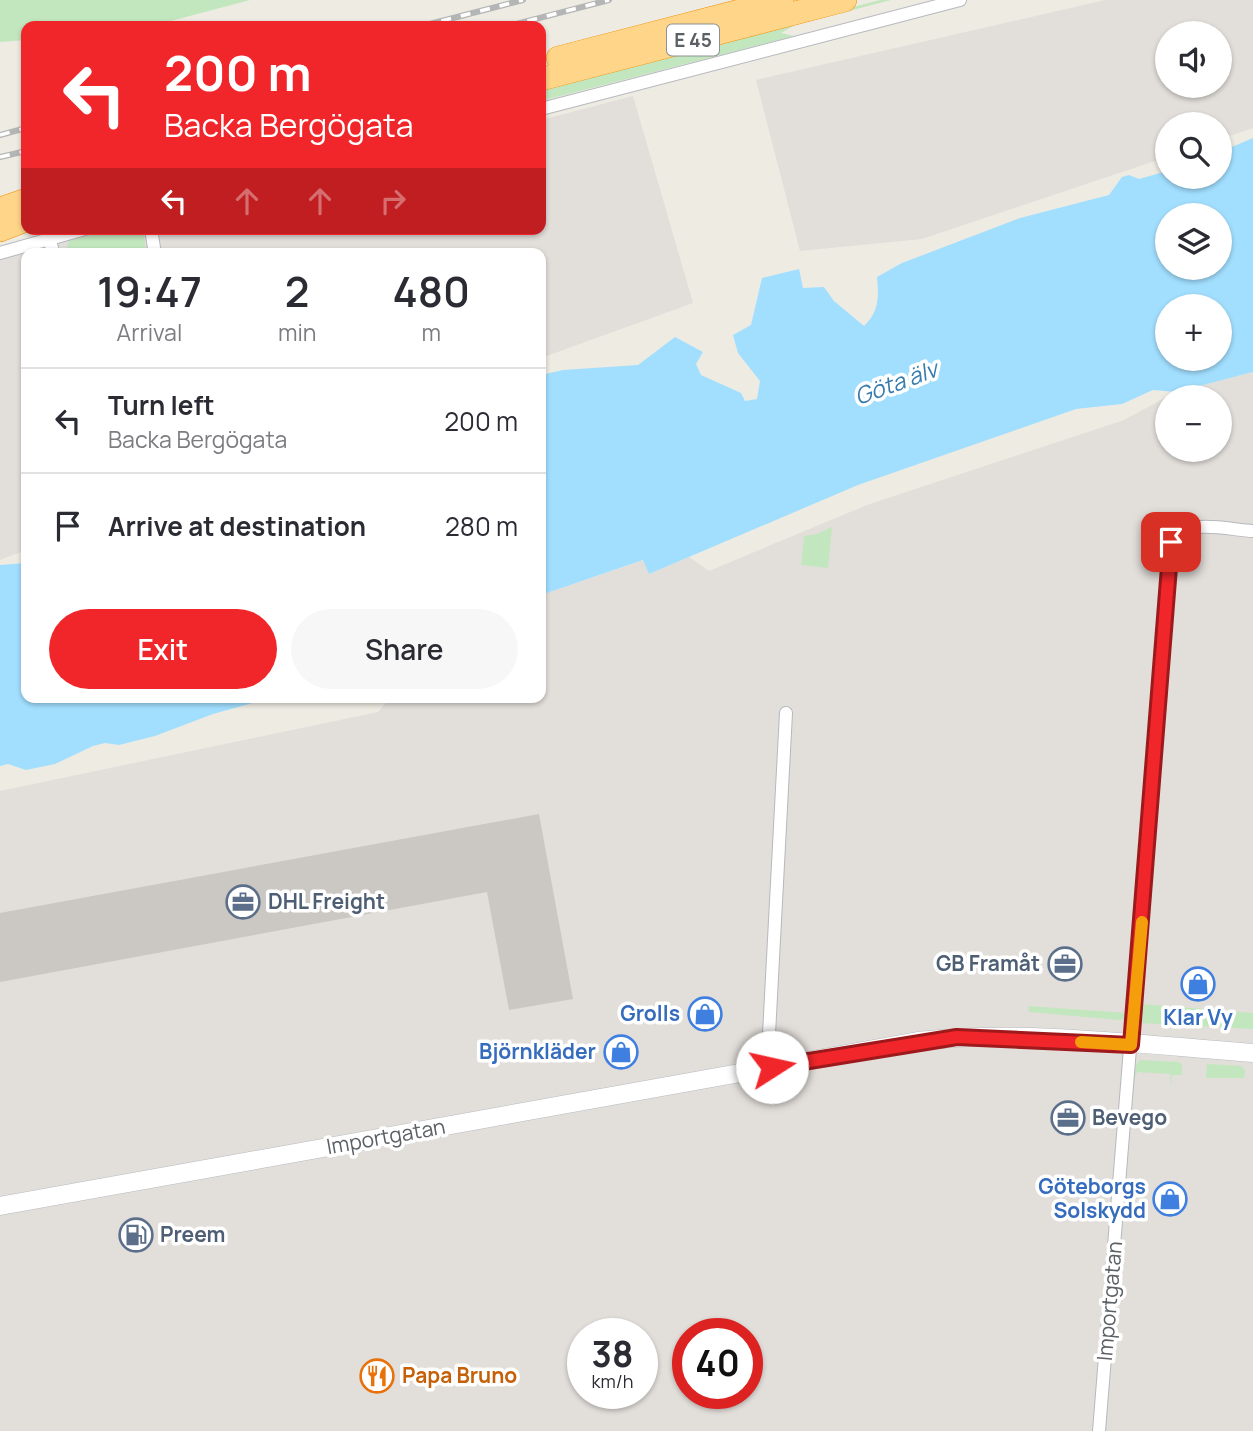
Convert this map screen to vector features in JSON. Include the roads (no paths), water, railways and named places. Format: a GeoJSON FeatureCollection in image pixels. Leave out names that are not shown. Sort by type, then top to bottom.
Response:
{"type":"FeatureCollection","features":[{"type":"Feature","properties":{"kind":"highway","name":"E 45"},"geometry":{"type":"LineString","coordinates":[[546,62],[782,0]]}},
{"type":"Feature","properties":{"kind":"highway","name":"E 45"},"geometry":{"type":"LineString","coordinates":[[546,78],[845,0]]}},
{"type":"Feature","properties":{"kind":"highway"},"geometry":{"type":"LineString","coordinates":[[0,209],[21,202]]}},
{"type":"Feature","properties":{"kind":"highway"},"geometry":{"type":"LineString","coordinates":[[0,230],[21,222]]}},
{"type":"Feature","properties":{"kind":"street"},"geometry":{"type":"LineString","coordinates":[[546,108],[960,0]]}},
{"type":"Feature","properties":{"kind":"street"},"geometry":{"type":"LineString","coordinates":[[0,253],[63,235]]}},
{"type":"Feature","properties":{"kind":"street"},"geometry":{"type":"LineString","coordinates":[[49,239],[52,248]]}},
{"type":"Feature","properties":{"kind":"street"},"geometry":{"type":"LineString","coordinates":[[1131,1045],[1171,542],[1174,535],[1191,527],[1253,531]]}},
{"type":"Feature","properties":{"kind":"street"},"geometry":{"type":"LineString","coordinates":[[772,1067],[770,1020],[786,713]]}},
{"type":"Feature","properties":{"kind":"street","name":"Importgatan"},"geometry":{"type":"LineString","coordinates":[[0,1206],[772,1067],[957,1037],[1253,1052]]}},
{"type":"Feature","properties":{"kind":"street","name":"Importgatan"},"geometry":{"type":"LineString","coordinates":[[1099,1431],[1131,1045]]}},
{"type":"Feature","properties":{"kind":"water","name":"Göta älv"},"geometry":{"type":"Polygon","coordinates":[[[1253,138],[1253,372],[1203,385],[1155,385],[1155,390],[1122,404],[1076,409],[858,485],[649,574],[643,560],[546,593],[546,374],[563,370],[638,365],[675,337],[703,352],[696,364],[701,375],[741,393],[745,401],[757,399],[760,381],[738,353],[733,335],[751,325],[762,278],[799,269],[803,288],[824,287],[834,301],[864,326],[873,315],[877,304],[877,277],[902,263],[1020,218],[1109,195],[1122,177],[1129,175],[1139,179],[1155,174],[1155,189],[1232,189],[1232,147],[1253,138]]]}},
{"type":"Feature","properties":{"kind":"water"},"geometry":{"type":"Polygon","coordinates":[[[21,563],[21,703],[252,703],[213,714],[155,736],[119,745],[105,743],[93,746],[55,764],[26,770],[8,764],[0,766],[0,565],[21,563]]]}},
{"type":"Feature","properties":{"kind":"railway"},"geometry":{"type":"LineString","coordinates":[[441,21],[523,0]]}},
{"type":"Feature","properties":{"kind":"railway"},"geometry":{"type":"LineString","coordinates":[[527,21],[609,0]]}},
{"type":"Feature","properties":{"kind":"railway"},"geometry":{"type":"LineString","coordinates":[[0,135],[21,129]]}},
{"type":"Feature","properties":{"kind":"railway"},"geometry":{"type":"LineString","coordinates":[[0,157],[21,152]]}},
{"type":"Feature","properties":{"kind":"place","name":"DHL Freight"},"geometry":{"type":"Point","coordinates":[243,902]}},
{"type":"Feature","properties":{"kind":"place","name":"GB Framåt"},"geometry":{"type":"Point","coordinates":[1065,964]}},
{"type":"Feature","properties":{"kind":"place","name":"Klar Vy"},"geometry":{"type":"Point","coordinates":[1198,984]}},
{"type":"Feature","properties":{"kind":"place","name":"Grolls"},"geometry":{"type":"Point","coordinates":[705,1014]}},
{"type":"Feature","properties":{"kind":"place","name":"Björnkläder"},"geometry":{"type":"Point","coordinates":[621,1052]}},
{"type":"Feature","properties":{"kind":"place","name":"Bevego"},"geometry":{"type":"Point","coordinates":[1068,1118]}},
{"type":"Feature","properties":{"kind":"place","name":"Göteborgs Solskydd"},"geometry":{"type":"Point","coordinates":[1170,1199]}},
{"type":"Feature","properties":{"kind":"place","name":"Preem"},"geometry":{"type":"Point","coordinates":[136,1235]}},
{"type":"Feature","properties":{"kind":"place","name":"Papa Bruno"},"geometry":{"type":"Point","coordinates":[377,1376]}}]}
